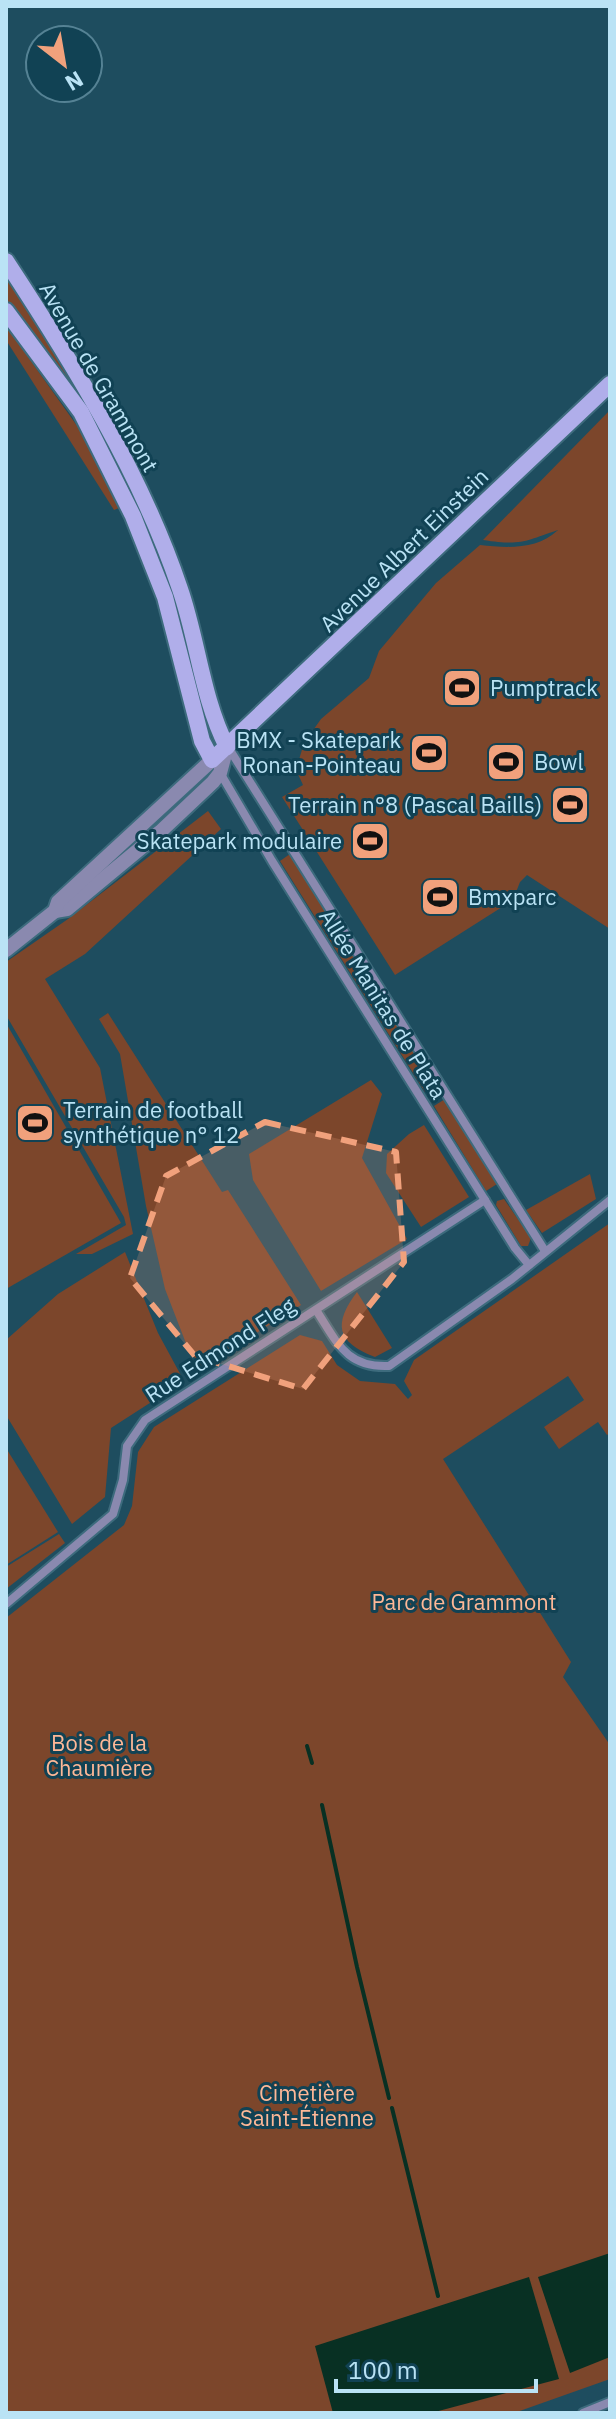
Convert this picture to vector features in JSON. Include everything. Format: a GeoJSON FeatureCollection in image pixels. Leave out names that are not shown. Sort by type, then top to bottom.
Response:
{"type":"FeatureCollection","features":[{"type":"Feature","properties":{"kind":"main road","name":"Avenue de Grammont"},"geometry":{"type":"LineString","coordinates":[[6,261],[94,403],[151,517],[180,590],[212,710],[227,747]]}},
{"type":"Feature","properties":{"kind":"main road","name":"Avenue de Grammont"},"geometry":{"type":"LineString","coordinates":[[6,311],[81,412],[133,516],[165,597],[202,741],[216,766]]}},
{"type":"Feature","properties":{"kind":"main road","name":"Avenue Albert Einstein"},"geometry":{"type":"LineString","coordinates":[[216,766],[227,747],[610,384]]}},
{"type":"Feature","properties":{"kind":"main road"},"geometry":{"type":"LineString","coordinates":[[133,516],[151,517]]}},
{"type":"Feature","properties":{"kind":"main road"},"geometry":{"type":"LineString","coordinates":[[212,710],[226,720],[254,722]]}},
{"type":"Feature","properties":{"kind":"street","name":"Allée Manitas de Plata"},"geometry":{"type":"LineString","coordinates":[[227,747],[545,1251]]}},
{"type":"Feature","properties":{"kind":"street","name":"Avenue Albert Einstein"},"geometry":{"type":"LineString","coordinates":[[6,950],[55,911],[58,902],[216,766]]}},
{"type":"Feature","properties":{"kind":"street","name":"Allée Manitas de Plata"},"geometry":{"type":"LineString","coordinates":[[216,766],[272,861],[515,1248],[529,1265]]}},
{"type":"Feature","properties":{"kind":"street","name":"Rue Edmond Fleg"},"geometry":{"type":"LineString","coordinates":[[6,1604],[113,1514],[123,1480],[127,1446],[145,1420],[485,1200]]}},
{"type":"Feature","properties":{"kind":"street","name":"Rue Edmond Fleg"},"geometry":{"type":"LineString","coordinates":[[316,1310],[346,1355],[372,1367],[389,1366],[529,1265],[610,1200]]}},
{"type":"Feature","properties":{"kind":"street"},"geometry":{"type":"LineString","coordinates":[[583,2413],[610,2402]]}},
{"type":"Feature","properties":{"kind":"highlighted area"},"geometry":{"type":"Polygon","coordinates":[[[265,1122],[396,1152],[404,1262],[303,1389],[195,1356],[130,1278],[166,1176],[265,1122]]]}},
{"type":"Feature","properties":{"kind":"green space"},"geometry":{"type":"Polygon","coordinates":[[[6,274],[90,406],[131,492],[101,437],[6,301],[6,274]]]}},
{"type":"Feature","properties":{"kind":"green space"},"geometry":{"type":"Polygon","coordinates":[[[6,326],[90,444],[119,500],[119,508],[114,510],[6,340],[6,326]]]}},
{"type":"Feature","properties":{"kind":"green space","name":"BMX - Skatepark Ronan-Pointeau"},"geometry":{"type":"Polygon","coordinates":[[[610,410],[610,929],[527,875],[520,882],[513,900],[395,975],[282,797],[303,785],[297,772],[298,763],[304,743],[321,719],[369,678],[379,651],[436,583],[480,545],[511,547],[531,544],[550,537],[558,530],[523,541],[483,540],[610,410]]]}},
{"type":"Feature","properties":{"kind":"green space"},"geometry":{"type":"Polygon","coordinates":[[[208,811],[221,829],[85,954],[45,979],[100,1068],[133,1234],[92,1254],[76,1254],[126,1225],[6,1015],[6,962],[68,919],[208,811]]]}},
{"type":"Feature","properties":{"kind":"green space"},"geometry":{"type":"Polygon","coordinates":[[[290,854],[435,1086],[425,1092],[280,861],[290,854]]]}},
{"type":"Feature","properties":{"kind":"green space"},"geometry":{"type":"Polygon","coordinates":[[[108,1013],[222,1192],[228,1190],[301,1305],[205,1365],[200,1366],[187,1346],[165,1289],[146,1206],[120,1054],[99,1019],[108,1013]]]}},
{"type":"Feature","properties":{"kind":"green space","name":"Terrain de football synthétique n° 12"},"geometry":{"type":"Polygon","coordinates":[[[6,1023],[121,1223],[6,1289],[6,1023]]]}},
{"type":"Feature","properties":{"kind":"green space"},"geometry":{"type":"Polygon","coordinates":[[[371,1080],[382,1094],[362,1158],[407,1239],[321,1291],[253,1180],[249,1154],[371,1080]]]}},
{"type":"Feature","properties":{"kind":"green space"},"geometry":{"type":"Polygon","coordinates":[[[445,1099],[497,1184],[486,1191],[434,1106],[445,1099]]]}},
{"type":"Feature","properties":{"kind":"green space"},"geometry":{"type":"Polygon","coordinates":[[[424,1125],[469,1197],[421,1227],[386,1173],[387,1154],[424,1125]]]}},
{"type":"Feature","properties":{"kind":"green space"},"geometry":{"type":"Polygon","coordinates":[[[590,1174],[596,1199],[542,1233],[526,1210],[590,1174]]]}},
{"type":"Feature","properties":{"kind":"green space"},"geometry":{"type":"Polygon","coordinates":[[[504,1199],[531,1238],[528,1246],[521,1246],[496,1205],[497,1201],[504,1199]]]}},
{"type":"Feature","properties":{"kind":"green space","name":"Cimetière Saint-Étienne"},"geometry":{"type":"Polygon","coordinates":[[[610,1223],[610,1433],[607,1435],[598,1422],[559,1449],[544,1427],[584,1400],[568,1376],[443,1459],[571,1662],[563,1677],[610,1745],[610,2379],[514,2413],[6,2413],[6,1618],[124,1525],[132,1506],[138,1452],[154,1427],[300,1335],[322,1341],[337,1365],[360,1381],[395,1384],[408,1399],[412,1395],[404,1381],[414,1360],[610,1223]]]}},
{"type":"Feature","properties":{"kind":"green space"},"geometry":{"type":"Polygon","coordinates":[[[125,1252],[158,1333],[184,1381],[111,1428],[105,1497],[72,1524],[6,1415],[6,1340],[58,1294],[125,1252]]]}},
{"type":"Feature","properties":{"kind":"green space"},"geometry":{"type":"Polygon","coordinates":[[[357,1292],[392,1348],[375,1357],[352,1345],[342,1331],[344,1314],[357,1292]]]}},
{"type":"Feature","properties":{"kind":"green space"},"geometry":{"type":"Polygon","coordinates":[[[6,1448],[58,1532],[6,1565],[6,1448]]]}},
{"type":"Feature","properties":{"kind":"green space"},"geometry":{"type":"Polygon","coordinates":[[[59,1534],[65,1543],[6,1589],[6,1567],[59,1534]]]}},
{"type":"Feature","properties":{"kind":"shaded area"},"geometry":{"type":"Polygon","coordinates":[[[610,2253],[610,2357],[570,2373],[538,2277],[610,2253]]]}},
{"type":"Feature","properties":{"kind":"shaded area"},"geometry":{"type":"Polygon","coordinates":[[[529,2277],[559,2379],[431,2413],[333,2413],[315,2346],[529,2277]]]}},
{"type":"Feature","properties":{"kind":"waterway"},"geometry":{"type":"LineString","coordinates":[[307,1746],[312,1763]]}},
{"type":"Feature","properties":{"kind":"waterway"},"geometry":{"type":"LineString","coordinates":[[322,1805],[389,2098]]}},
{"type":"Feature","properties":{"kind":"waterway"},"geometry":{"type":"LineString","coordinates":[[392,2108],[438,2296]]}},
{"type":"Feature","properties":{"kind":"place","name":"Pumptrack"},"geometry":{"type":"Point","coordinates":[462,688]}},
{"type":"Feature","properties":{"kind":"place","name":"BMX - Skatepark Ronan-Pointeau"},"geometry":{"type":"Point","coordinates":[429,753]}},
{"type":"Feature","properties":{"kind":"place","name":"Bowl"},"geometry":{"type":"Point","coordinates":[506,762]}},
{"type":"Feature","properties":{"kind":"place","name":"Terrain n°8 (Pascal Baills)"},"geometry":{"type":"Point","coordinates":[570,805]}},
{"type":"Feature","properties":{"kind":"place","name":"Skatepark modulaire"},"geometry":{"type":"Point","coordinates":[370,841]}},
{"type":"Feature","properties":{"kind":"place","name":"Bmxparc"},"geometry":{"type":"Point","coordinates":[440,897]}},
{"type":"Feature","properties":{"kind":"place","name":"Terrain de football synthétique n° 12"},"geometry":{"type":"Point","coordinates":[35,1123]}},
{"type":"Feature","properties":{"kind":"park label","name":"Parc de Grammont"},"geometry":{"type":"Point","coordinates":[464,1602]}},
{"type":"Feature","properties":{"kind":"park label","name":"Bois de la Chaumière"},"geometry":{"type":"Point","coordinates":[99,1756]}}]}
